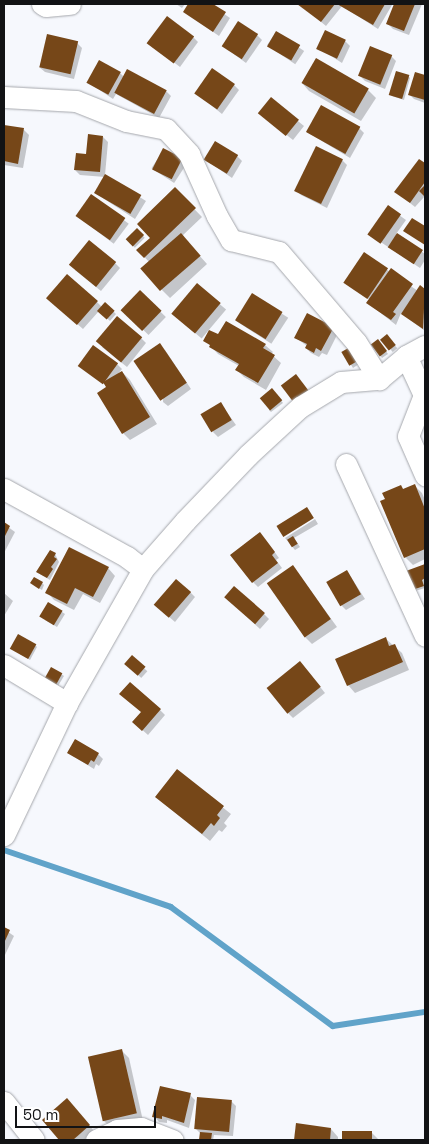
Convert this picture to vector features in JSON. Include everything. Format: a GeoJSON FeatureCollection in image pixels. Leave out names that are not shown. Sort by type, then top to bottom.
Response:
{"type":"FeatureCollection","features":[{"type":"Feature","properties":{"kind":"street"},"geometry":{"type":"LineString","coordinates":[[42,4],[46,6],[70,4]]}},
{"type":"Feature","properties":{"kind":"street"},"geometry":{"type":"LineString","coordinates":[[4,98],[76,101],[126,121],[166,129],[189,154],[218,216],[232,240],[279,252],[356,342],[379,379]]}},
{"type":"Feature","properties":{"kind":"street"},"geometry":{"type":"LineString","coordinates":[[4,835],[67,703],[144,569],[185,521],[248,455],[300,407],[342,382],[379,379],[406,356],[425,346]]}},
{"type":"Feature","properties":{"kind":"street"},"geometry":{"type":"LineString","coordinates":[[406,356],[424,395],[408,436],[425,475]]}},
{"type":"Feature","properties":{"kind":"street"},"geometry":{"type":"LineString","coordinates":[[346,464],[425,636]]}},
{"type":"Feature","properties":{"kind":"street"},"geometry":{"type":"LineString","coordinates":[[4,489],[127,556],[144,569]]}},
{"type":"Feature","properties":{"kind":"street"},"geometry":{"type":"LineString","coordinates":[[4,665],[67,703]]}},
{"type":"Feature","properties":{"kind":"street"},"geometry":{"type":"LineString","coordinates":[[4,1102],[34,1140]]}},
{"type":"Feature","properties":{"kind":"street"},"geometry":{"type":"LineString","coordinates":[[96,1140],[117,1130],[141,1128],[173,1140]]}},
{"type":"Feature","properties":{"kind":"building"},"geometry":{"type":"Polygon","coordinates":[[[188,4],[213,4],[226,12],[213,32],[183,12],[188,4]]]}},
{"type":"Feature","properties":{"kind":"building"},"geometry":{"type":"Polygon","coordinates":[[[297,4],[335,4],[321,22],[297,4]]]}},
{"type":"Feature","properties":{"kind":"building"},"geometry":{"type":"Polygon","coordinates":[[[337,4],[385,4],[373,25],[337,4]]]}},
{"type":"Feature","properties":{"kind":"building"},"geometry":{"type":"Polygon","coordinates":[[[394,4],[415,4],[404,31],[386,24],[394,4]]]}},
{"type":"Feature","properties":{"kind":"building"},"geometry":{"type":"Polygon","coordinates":[[[167,16],[194,36],[174,64],[147,43],[167,16]]]}},
{"type":"Feature","properties":{"kind":"building"},"geometry":{"type":"Polygon","coordinates":[[[238,21],[258,34],[242,59],[222,46],[238,21]]]}},
{"type":"Feature","properties":{"kind":"building"},"geometry":{"type":"Polygon","coordinates":[[[325,30],[346,40],[337,59],[316,49],[325,30]]]}},
{"type":"Feature","properties":{"kind":"building"},"geometry":{"type":"Polygon","coordinates":[[[276,31],[300,45],[291,61],[267,47],[276,31]]]}},
{"type":"Feature","properties":{"kind":"building"},"geometry":{"type":"Polygon","coordinates":[[[47,34],[78,41],[71,74],[39,67],[47,34]]]}},
{"type":"Feature","properties":{"kind":"building"},"geometry":{"type":"Polygon","coordinates":[[[370,46],[392,55],[380,85],[358,76],[370,46]]]}},
{"type":"Feature","properties":{"kind":"building"},"geometry":{"type":"Polygon","coordinates":[[[316,58],[369,88],[354,114],[302,83],[316,58]]]}},
{"type":"Feature","properties":{"kind":"building"},"geometry":{"type":"Polygon","coordinates":[[[99,60],[121,72],[108,95],[86,83],[99,60]]]}},
{"type":"Feature","properties":{"kind":"building"},"geometry":{"type":"Polygon","coordinates":[[[212,68],[235,84],[217,109],[194,93],[212,68]]]}},
{"type":"Feature","properties":{"kind":"building"},"geometry":{"type":"Polygon","coordinates":[[[127,69],[167,90],[154,114],[114,93],[127,69]]]}},
{"type":"Feature","properties":{"kind":"building"},"geometry":{"type":"Polygon","coordinates":[[[396,71],[409,75],[402,99],[389,95],[396,71]]]}},
{"type":"Feature","properties":{"kind":"building"},"geometry":{"type":"Polygon","coordinates":[[[415,72],[425,75],[425,100],[408,95],[415,72]]]}},
{"type":"Feature","properties":{"kind":"building"},"geometry":{"type":"Polygon","coordinates":[[[271,97],[299,120],[286,136],[258,113],[271,97]]]}},
{"type":"Feature","properties":{"kind":"building"},"geometry":{"type":"Polygon","coordinates":[[[321,105],[360,127],[345,154],[306,132],[321,105]]]}},
{"type":"Feature","properties":{"kind":"building"},"geometry":{"type":"Polygon","coordinates":[[[4,125],[24,128],[18,164],[4,161],[4,125]]]}},
{"type":"Feature","properties":{"kind":"building"},"geometry":{"type":"Polygon","coordinates":[[[88,134],[103,136],[100,172],[74,170],[76,153],[86,154],[88,134]]]}},
{"type":"Feature","properties":{"kind":"building"},"geometry":{"type":"Polygon","coordinates":[[[215,141],[238,155],[227,174],[204,160],[215,141]]]}},
{"type":"Feature","properties":{"kind":"building"},"geometry":{"type":"Polygon","coordinates":[[[316,146],[343,159],[321,204],[294,191],[316,146]]]}},
{"type":"Feature","properties":{"kind":"building"},"geometry":{"type":"Polygon","coordinates":[[[163,148],[183,158],[172,179],[152,169],[163,148]]]}},
{"type":"Feature","properties":{"kind":"building"},"geometry":{"type":"Polygon","coordinates":[[[419,159],[425,163],[425,182],[410,203],[394,192],[419,159]]]}},
{"type":"Feature","properties":{"kind":"building"},"geometry":{"type":"Polygon","coordinates":[[[105,174],[141,195],[130,214],[94,193],[105,174]]]}},
{"type":"Feature","properties":{"kind":"building"},"geometry":{"type":"Polygon","coordinates":[[[425,185],[425,197],[419,191],[425,185]]]}},
{"type":"Feature","properties":{"kind":"building"},"geometry":{"type":"Polygon","coordinates":[[[175,187],[196,208],[144,258],[136,250],[150,238],[137,224],[175,187]]]}},
{"type":"Feature","properties":{"kind":"building"},"geometry":{"type":"Polygon","coordinates":[[[91,194],[125,218],[110,240],[76,216],[91,194]]]}},
{"type":"Feature","properties":{"kind":"building"},"geometry":{"type":"Polygon","coordinates":[[[388,205],[401,214],[380,244],[367,234],[388,205]]]}},
{"type":"Feature","properties":{"kind":"building"},"geometry":{"type":"Polygon","coordinates":[[[412,218],[425,226],[425,245],[403,231],[412,218]]]}},
{"type":"Feature","properties":{"kind":"building"},"geometry":{"type":"Polygon","coordinates":[[[137,228],[144,235],[133,246],[126,239],[137,228]]]}},
{"type":"Feature","properties":{"kind":"building"},"geometry":{"type":"Polygon","coordinates":[[[181,233],[201,256],[160,291],[140,268],[181,233]]]}},
{"type":"Feature","properties":{"kind":"building"},"geometry":{"type":"Polygon","coordinates":[[[397,233],[423,250],[414,264],[388,247],[397,233]]]}},
{"type":"Feature","properties":{"kind":"building"},"geometry":{"type":"Polygon","coordinates":[[[89,240],[116,262],[96,287],[69,265],[89,240]]]}},
{"type":"Feature","properties":{"kind":"building"},"geometry":{"type":"Polygon","coordinates":[[[364,252],[388,268],[367,299],[343,283],[364,252]]]}},
{"type":"Feature","properties":{"kind":"building"},"geometry":{"type":"Polygon","coordinates":[[[391,268],[413,284],[393,312],[396,314],[391,320],[366,303],[391,268]]]}},
{"type":"Feature","properties":{"kind":"building"},"geometry":{"type":"Polygon","coordinates":[[[67,274],[98,301],[77,325],[46,298],[67,274]]]}},
{"type":"Feature","properties":{"kind":"building"},"geometry":{"type":"Polygon","coordinates":[[[197,283],[221,303],[195,334],[171,314],[197,283]]]}},
{"type":"Feature","properties":{"kind":"building"},"geometry":{"type":"Polygon","coordinates":[[[420,285],[425,289],[423,329],[401,314],[420,285]]]}},
{"type":"Feature","properties":{"kind":"building"},"geometry":{"type":"Polygon","coordinates":[[[140,290],[162,311],[142,331],[121,310],[140,290]]]}},
{"type":"Feature","properties":{"kind":"building"},"geometry":{"type":"Polygon","coordinates":[[[252,293],[283,312],[266,339],[235,320],[252,293]]]}},
{"type":"Feature","properties":{"kind":"building"},"geometry":{"type":"Polygon","coordinates":[[[105,302],[115,311],[107,320],[97,311],[105,302]]]}},
{"type":"Feature","properties":{"kind":"building"},"geometry":{"type":"Polygon","coordinates":[[[307,313],[334,327],[321,351],[316,348],[314,353],[305,348],[307,344],[294,338],[307,313]]]}},
{"type":"Feature","properties":{"kind":"building"},"geometry":{"type":"Polygon","coordinates":[[[117,316],[142,337],[121,362],[96,341],[117,316]]]}},
{"type":"Feature","properties":{"kind":"building"},"geometry":{"type":"Polygon","coordinates":[[[226,321],[266,344],[263,348],[275,355],[258,383],[235,370],[239,364],[209,347],[210,345],[203,341],[209,330],[218,334],[226,321]]]}},
{"type":"Feature","properties":{"kind":"building"},"geometry":{"type":"Polygon","coordinates":[[[387,334],[396,345],[389,351],[380,340],[387,334]]]}},
{"type":"Feature","properties":{"kind":"building"},"geometry":{"type":"Polygon","coordinates":[[[378,339],[387,351],[380,356],[371,344],[378,339]]]}},
{"type":"Feature","properties":{"kind":"building"},"geometry":{"type":"Polygon","coordinates":[[[160,343],[187,383],[160,401],[133,361],[160,343]]]}},
{"type":"Feature","properties":{"kind":"building"},"geometry":{"type":"Polygon","coordinates":[[[93,345],[118,363],[103,384],[78,366],[93,345]]]}},
{"type":"Feature","properties":{"kind":"building"},"geometry":{"type":"Polygon","coordinates":[[[350,347],[358,361],[349,366],[341,352],[350,347]]]}},
{"type":"Feature","properties":{"kind":"building"},"geometry":{"type":"Polygon","coordinates":[[[122,371],[150,417],[122,434],[97,393],[106,387],[103,382],[122,371]]]}},
{"type":"Feature","properties":{"kind":"building"},"geometry":{"type":"Polygon","coordinates":[[[296,374],[309,391],[293,402],[281,385],[296,374]]]}},
{"type":"Feature","properties":{"kind":"building"},"geometry":{"type":"Polygon","coordinates":[[[272,388],[282,400],[270,411],[260,398],[272,388]]]}},
{"type":"Feature","properties":{"kind":"building"},"geometry":{"type":"Polygon","coordinates":[[[221,402],[232,420],[211,432],[200,414],[221,402]]]}},
{"type":"Feature","properties":{"kind":"building"},"geometry":{"type":"Polygon","coordinates":[[[415,484],[425,509],[425,549],[404,558],[380,501],[385,499],[382,493],[401,485],[403,489],[415,484]]]}},
{"type":"Feature","properties":{"kind":"building"},"geometry":{"type":"Polygon","coordinates":[[[307,507],[314,518],[283,537],[276,526],[307,507]]]}},
{"type":"Feature","properties":{"kind":"building"},"geometry":{"type":"Polygon","coordinates":[[[4,522],[10,526],[4,538],[4,522]]]}},
{"type":"Feature","properties":{"kind":"building"},"geometry":{"type":"Polygon","coordinates":[[[260,532],[275,552],[272,555],[278,563],[252,583],[230,555],[260,532]]]}},
{"type":"Feature","properties":{"kind":"building"},"geometry":{"type":"Polygon","coordinates":[[[293,536],[298,544],[292,547],[287,540],[293,536]]]}},
{"type":"Feature","properties":{"kind":"building"},"geometry":{"type":"Polygon","coordinates":[[[69,547],[109,567],[93,597],[75,588],[67,604],[45,593],[69,547]]]}},
{"type":"Feature","properties":{"kind":"building"},"geometry":{"type":"Polygon","coordinates":[[[50,550],[56,553],[54,557],[57,559],[51,567],[53,569],[47,578],[36,572],[50,550]]]}},
{"type":"Feature","properties":{"kind":"building"},"geometry":{"type":"Polygon","coordinates":[[[425,564],[425,578],[422,580],[424,586],[412,590],[406,571],[425,564]]]}},
{"type":"Feature","properties":{"kind":"building"},"geometry":{"type":"Polygon","coordinates":[[[293,565],[331,619],[305,637],[267,583],[293,565]]]}},
{"type":"Feature","properties":{"kind":"building"},"geometry":{"type":"Polygon","coordinates":[[[347,570],[361,594],[340,606],[326,582],[347,570]]]}},
{"type":"Feature","properties":{"kind":"building"},"geometry":{"type":"Polygon","coordinates":[[[34,577],[43,582],[39,589],[30,583],[34,577]]]}},
{"type":"Feature","properties":{"kind":"building"},"geometry":{"type":"Polygon","coordinates":[[[176,579],[191,592],[169,618],[154,605],[176,579]]]}},
{"type":"Feature","properties":{"kind":"building"},"geometry":{"type":"Polygon","coordinates":[[[234,586],[265,613],[255,624],[224,597],[234,586]]]}},
{"type":"Feature","properties":{"kind":"building"},"geometry":{"type":"Polygon","coordinates":[[[48,602],[63,611],[54,625],[39,617],[48,602]]]}},
{"type":"Feature","properties":{"kind":"building"},"geometry":{"type":"Polygon","coordinates":[[[18,634],[36,644],[28,659],[10,649],[18,634]]]}},
{"type":"Feature","properties":{"kind":"building"},"geometry":{"type":"Polygon","coordinates":[[[386,637],[389,646],[395,644],[403,662],[347,686],[335,659],[386,637]]]}},
{"type":"Feature","properties":{"kind":"building"},"geometry":{"type":"Polygon","coordinates":[[[132,655],[146,667],[138,676],[124,664],[132,655]]]}},
{"type":"Feature","properties":{"kind":"building"},"geometry":{"type":"Polygon","coordinates":[[[300,661],[321,687],[287,714],[267,688],[300,661]]]}},
{"type":"Feature","properties":{"kind":"building"},"geometry":{"type":"Polygon","coordinates":[[[51,667],[62,673],[56,685],[45,678],[51,667]]]}},
{"type":"Feature","properties":{"kind":"building"},"geometry":{"type":"Polygon","coordinates":[[[130,682],[161,709],[142,731],[132,722],[141,712],[119,694],[130,682]]]}},
{"type":"Feature","properties":{"kind":"building"},"geometry":{"type":"Polygon","coordinates":[[[75,739],[99,753],[94,762],[91,760],[88,765],[67,753],[75,739]]]}},
{"type":"Feature","properties":{"kind":"building"},"geometry":{"type":"Polygon","coordinates":[[[177,769],[224,806],[217,815],[220,818],[214,826],[211,823],[202,834],[155,797],[177,769]]]}},
{"type":"Feature","properties":{"kind":"building"},"geometry":{"type":"Polygon","coordinates":[[[4,927],[10,930],[4,943],[4,927]]]}},
{"type":"Feature","properties":{"kind":"building"},"geometry":{"type":"Polygon","coordinates":[[[122,1049],[137,1113],[103,1121],[88,1057],[122,1049]]]}},
{"type":"Feature","properties":{"kind":"building"},"geometry":{"type":"Polygon","coordinates":[[[160,1086],[191,1093],[184,1123],[162,1116],[162,1119],[152,1117],[160,1086]]]}},
{"type":"Feature","properties":{"kind":"building"},"geometry":{"type":"Polygon","coordinates":[[[197,1097],[232,1100],[229,1132],[194,1129],[197,1097]]]}},
{"type":"Feature","properties":{"kind":"building"},"geometry":{"type":"Polygon","coordinates":[[[67,1098],[90,1125],[73,1140],[59,1140],[42,1120],[67,1098]]]}},
{"type":"Feature","properties":{"kind":"building"},"geometry":{"type":"Polygon","coordinates":[[[296,1123],[331,1128],[330,1140],[294,1140],[296,1123]]]}},
{"type":"Feature","properties":{"kind":"building"},"geometry":{"type":"Polygon","coordinates":[[[342,1131],[372,1131],[372,1140],[342,1140],[342,1131]]]}},
{"type":"Feature","properties":{"kind":"building"},"geometry":{"type":"Polygon","coordinates":[[[200,1132],[212,1133],[211,1140],[199,1140],[200,1132]]]}},
{"type":"Feature","properties":{"kind":"waterway"},"geometry":{"type":"LineString","coordinates":[[4,850],[171,907],[333,1026],[425,1012]]}}]}
